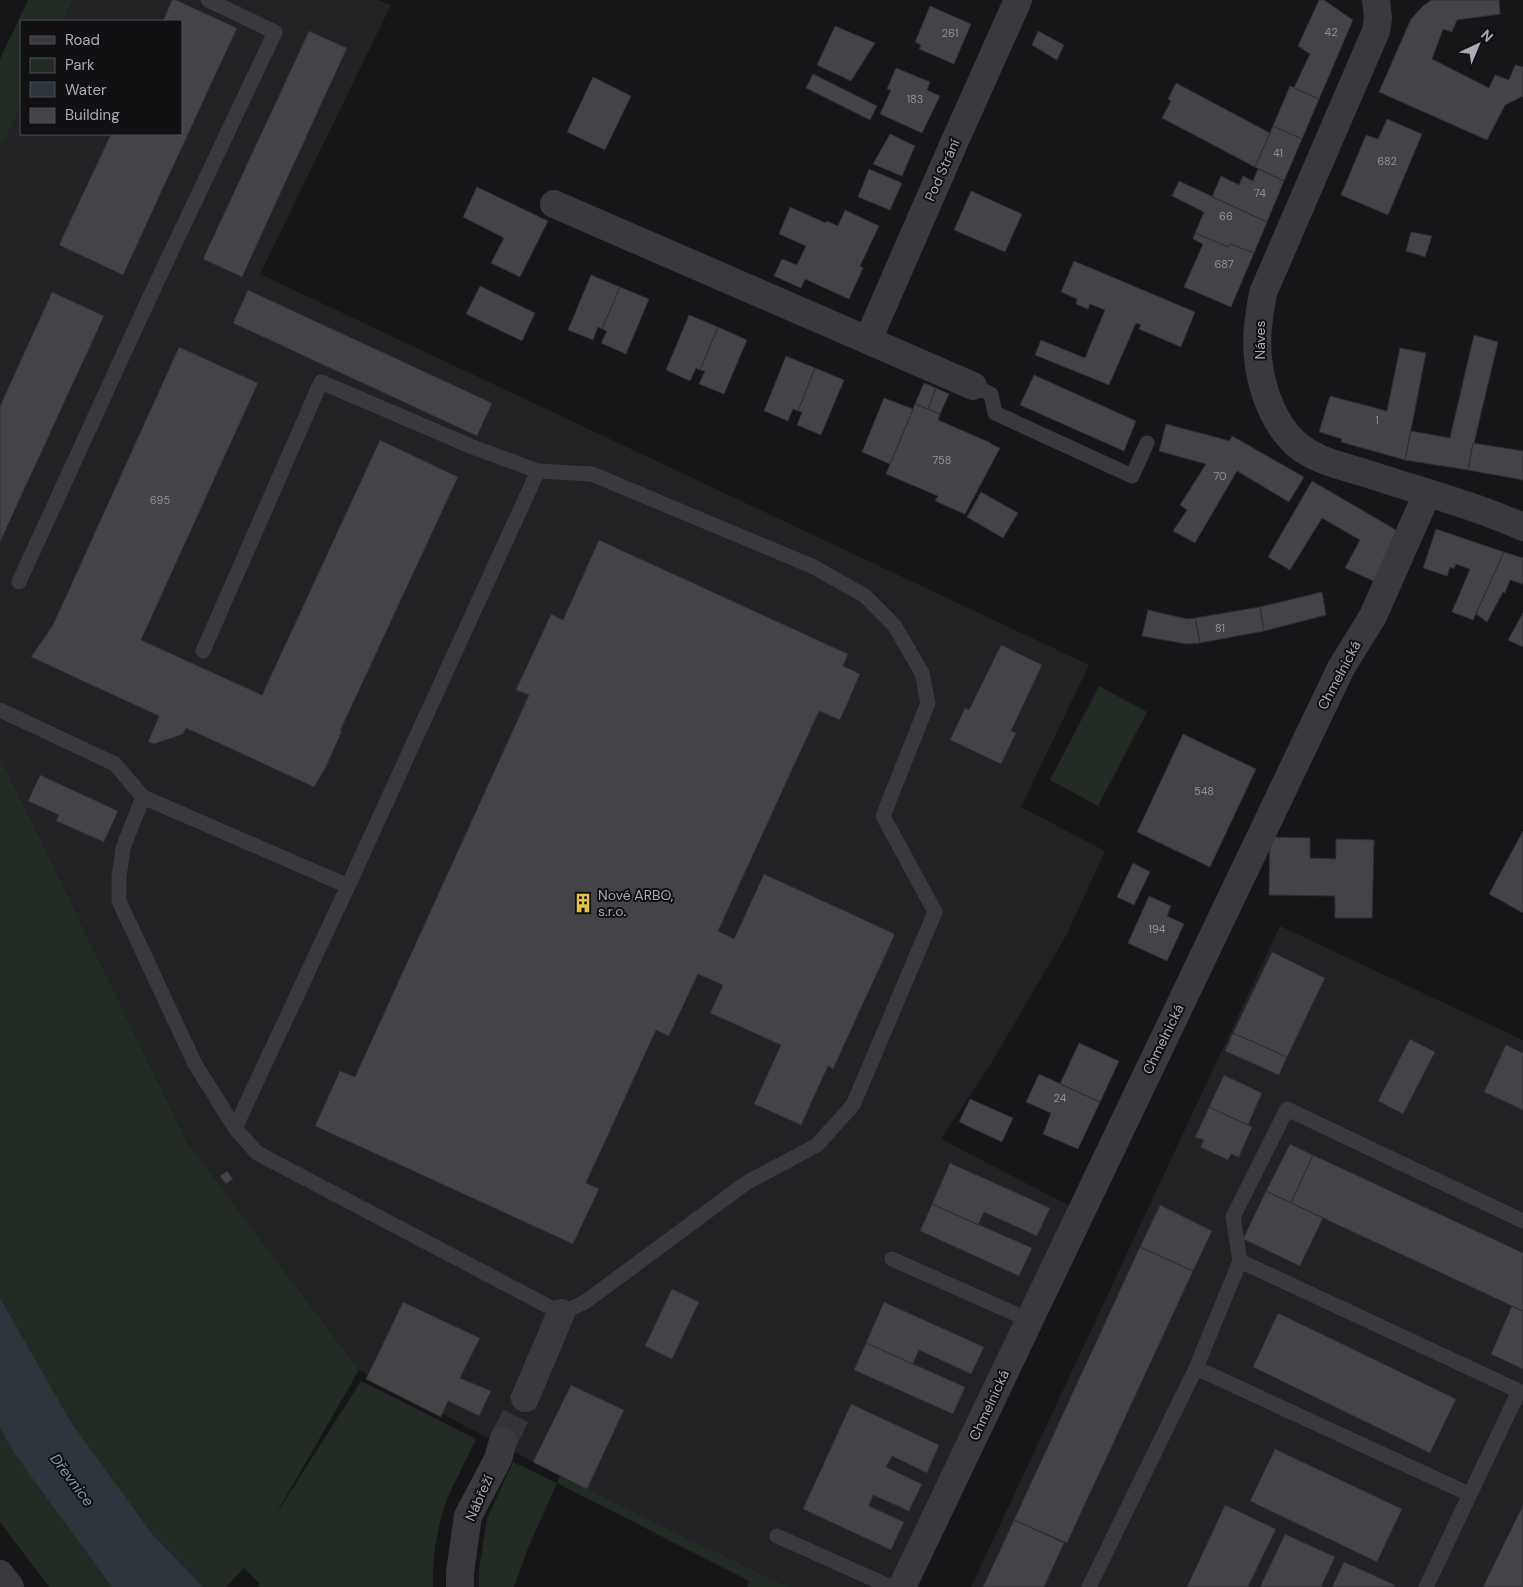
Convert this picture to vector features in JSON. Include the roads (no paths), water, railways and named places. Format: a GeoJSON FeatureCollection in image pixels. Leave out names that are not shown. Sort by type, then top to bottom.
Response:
{"type":"FeatureCollection","features":[{"type":"Feature","properties":{"kind":"street","name":"Pod Strání"},"geometry":{"type":"LineString","coordinates":[[868,340],[1018,0]]}},
{"type":"Feature","properties":{"kind":"street","name":"Náves"},"geometry":{"type":"LineString","coordinates":[[1376,2],[1378,18],[1376,31],[1263,293],[1258,327],[1258,354],[1262,382],[1271,407],[1282,428],[1296,444],[1318,458],[1499,517],[1523,528]]}},
{"type":"Feature","properties":{"kind":"street"},"geometry":{"type":"LineString","coordinates":[[554,204],[972,386]]}},
{"type":"Feature","properties":{"kind":"street","name":"Chmelnická"},"geometry":{"type":"LineString","coordinates":[[902,1587],[1340,668],[1373,616],[1427,494]]}},
{"type":"Feature","properties":{"kind":"street"},"geometry":{"type":"LineString","coordinates":[[525,1398],[561,1313]]}},
{"type":"Feature","properties":{"kind":"street","name":"Nábřeží"},"geometry":{"type":"LineString","coordinates":[[460,1587],[460,1572],[468,1516],[498,1459],[503,1441]]}},
{"type":"Feature","properties":{"kind":"street"},"geometry":{"type":"LineString","coordinates":[[0,1574],[10,1587]]}},
{"type":"Feature","properties":{"kind":"lane"},"geometry":{"type":"LineString","coordinates":[[19,582],[146,305],[275,32],[208,0]]}},
{"type":"Feature","properties":{"kind":"lane"},"geometry":{"type":"LineString","coordinates":[[143,797],[123,848],[119,877],[120,901],[195,1064],[235,1128],[257,1153],[561,1313],[585,1302],[746,1183],[817,1145],[853,1105],[935,912],[883,816],[928,703],[922,673],[894,625],[865,596],[814,567],[592,474],[538,470],[475,448],[321,382],[203,651]]}},
{"type":"Feature","properties":{"kind":"lane"},"geometry":{"type":"LineString","coordinates":[[972,386],[991,394],[995,413],[1132,476],[1147,443]]}},
{"type":"Feature","properties":{"kind":"lane"},"geometry":{"type":"LineString","coordinates":[[235,1128],[538,470]]}},
{"type":"Feature","properties":{"kind":"lane"},"geometry":{"type":"LineString","coordinates":[[0,710],[115,764],[143,797],[348,886]]}},
{"type":"Feature","properties":{"kind":"lane"},"geometry":{"type":"LineString","coordinates":[[1089,1587],[1196,1368],[1240,1261],[1233,1218],[1287,1109],[1523,1221]]}},
{"type":"Feature","properties":{"kind":"lane"},"geometry":{"type":"LineString","coordinates":[[892,1258],[1029,1320]]}},
{"type":"Feature","properties":{"kind":"lane"},"geometry":{"type":"LineString","coordinates":[[1240,1261],[1521,1392],[1426,1587]]}},
{"type":"Feature","properties":{"kind":"lane"},"geometry":{"type":"LineString","coordinates":[[1196,1368],[1470,1494]]}},
{"type":"Feature","properties":{"kind":"lane"},"geometry":{"type":"LineString","coordinates":[[777,1536],[891,1587]]}},
{"type":"Feature","properties":{"kind":"water","name":"Dřevnice"},"geometry":{"type":"Polygon","coordinates":[[[0,1298],[70,1421],[152,1534],[203,1587],[112,1587],[15,1454],[0,1428],[0,1298]]]}},
{"type":"Feature","properties":{"kind":"tunnel"},"geometry":{"type":"LineString","coordinates":[[503,1441],[525,1398]]}},
{"type":"Feature","properties":{"kind":"place","name":"Nové ARBO, s.r.o."},"geometry":{"type":"Point","coordinates":[583,903]}}]}
